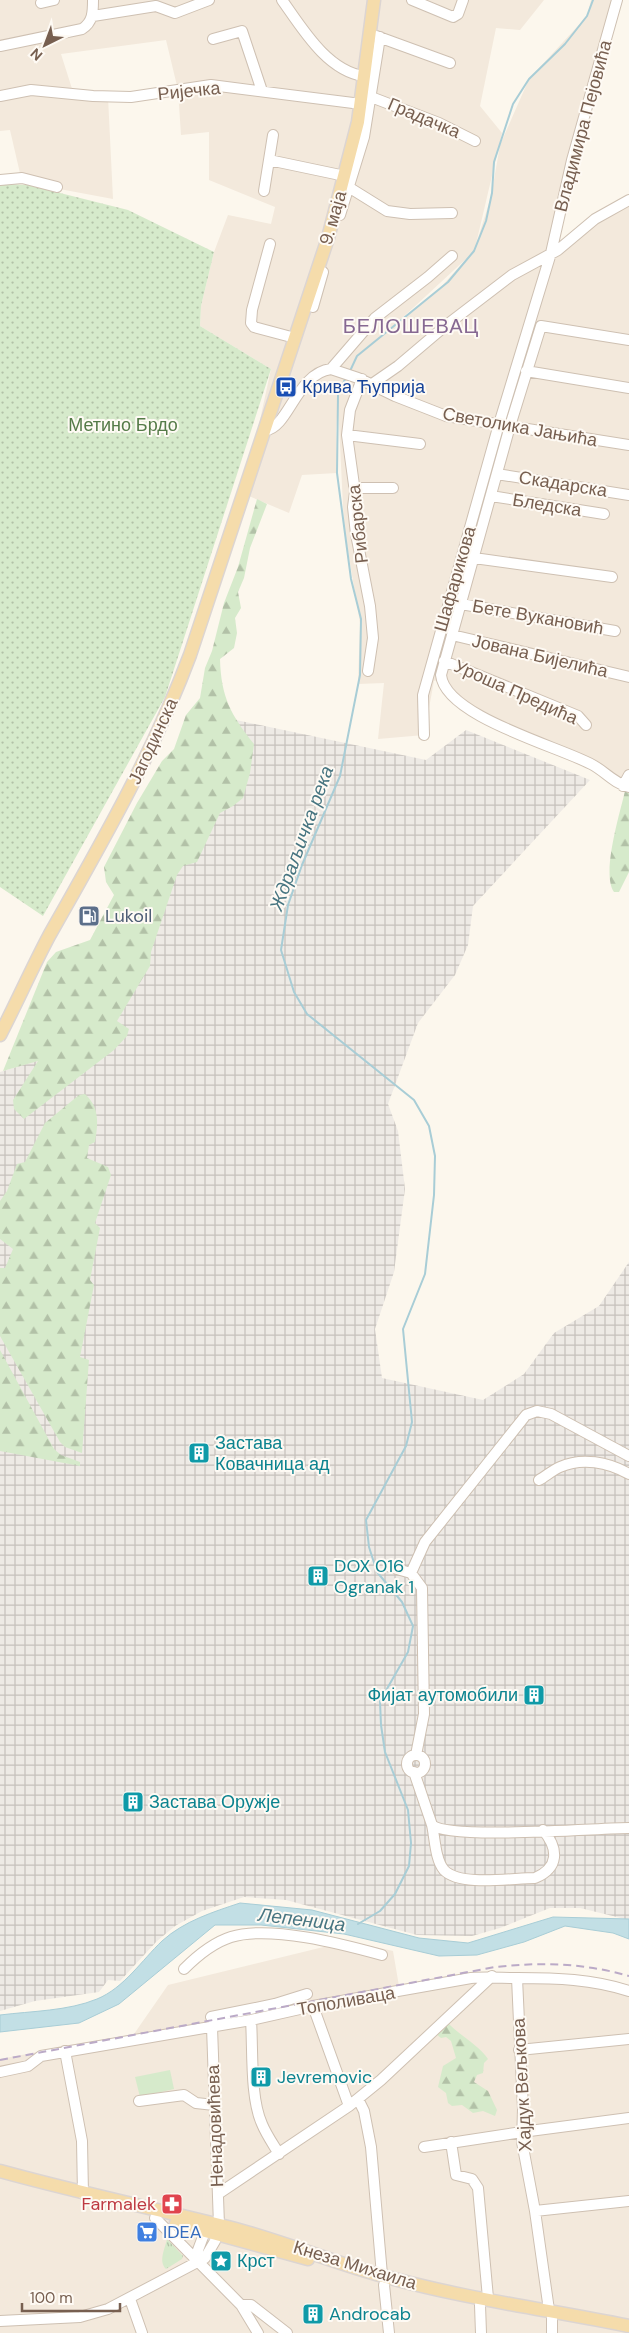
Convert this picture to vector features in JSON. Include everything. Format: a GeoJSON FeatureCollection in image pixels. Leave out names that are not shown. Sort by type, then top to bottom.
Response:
{"type":"FeatureCollection","features":[{"type":"Feature","properties":{"kind":"main road","name":"9. маја"},"geometry":{"type":"LineString","coordinates":[[266,430],[295,338],[319,274],[347,182],[353,146],[366,101],[364,76],[375,36],[374,0]]}},
{"type":"Feature","properties":{"kind":"main road","name":"Јагодинска"},"geometry":{"type":"LineString","coordinates":[[0,1035],[46,944],[120,810],[164,719],[190,655],[266,430]]}},
{"type":"Feature","properties":{"kind":"main road","name":"Кнеза Михаила"},"geometry":{"type":"LineString","coordinates":[[0,2171],[212,2228]]}},
{"type":"Feature","properties":{"kind":"main road","name":"Кнеза Михаила"},"geometry":{"type":"LineString","coordinates":[[83,2194],[97,2202],[155,2218],[285,2243],[383,2280],[484,2302],[629,2326]]}},
{"type":"Feature","properties":{"kind":"main road","name":"Кнеза Михаила"},"geometry":{"type":"LineString","coordinates":[[550,2314],[626,2333]]}},
{"type":"Feature","properties":{"kind":"street"},"geometry":{"type":"LineString","coordinates":[[41,3],[54,0]]}},
{"type":"Feature","properties":{"kind":"street"},"geometry":{"type":"LineString","coordinates":[[0,46],[82,29],[89,24],[93,16],[93,0]]}},
{"type":"Feature","properties":{"kind":"street"},"geometry":{"type":"LineString","coordinates":[[93,16],[156,6],[175,13],[209,0]]}},
{"type":"Feature","properties":{"kind":"street"},"geometry":{"type":"LineString","coordinates":[[282,0],[310,38],[326,55],[352,74],[364,76]]}},
{"type":"Feature","properties":{"kind":"street"},"geometry":{"type":"LineString","coordinates":[[412,0],[455,17],[463,0]]}},
{"type":"Feature","properties":{"kind":"street","name":"Владимира Пејовића"},"geometry":{"type":"LineString","coordinates":[[504,425],[551,253],[572,160],[617,0]]}},
{"type":"Feature","properties":{"kind":"street"},"geometry":{"type":"LineString","coordinates":[[213,39],[242,31],[262,91]]}},
{"type":"Feature","properties":{"kind":"street"},"geometry":{"type":"LineString","coordinates":[[347,182],[364,137],[366,101],[375,36],[450,63]]}},
{"type":"Feature","properties":{"kind":"street","name":"Ријечка"},"geometry":{"type":"LineString","coordinates":[[0,96],[31,90],[126,97],[211,85],[366,101]]}},
{"type":"Feature","properties":{"kind":"street","name":"Градачка"},"geometry":{"type":"LineString","coordinates":[[366,101],[439,123],[476,141]]}},
{"type":"Feature","properties":{"kind":"street"},"geometry":{"type":"LineString","coordinates":[[264,191],[273,135]]}},
{"type":"Feature","properties":{"kind":"street"},"geometry":{"type":"LineString","coordinates":[[353,146],[364,137]]}},
{"type":"Feature","properties":{"kind":"street"},"geometry":{"type":"LineString","coordinates":[[269,160],[347,182],[387,210],[410,214],[452,213]]}},
{"type":"Feature","properties":{"kind":"street"},"geometry":{"type":"LineString","coordinates":[[0,180],[22,178],[57,187]]}},
{"type":"Feature","properties":{"kind":"street"},"geometry":{"type":"LineString","coordinates":[[372,384],[413,354],[444,327],[512,275],[551,253],[595,219],[629,200]]}},
{"type":"Feature","properties":{"kind":"street"},"geometry":{"type":"LineString","coordinates":[[270,244],[252,310],[251,323],[254,327],[295,338]]}},
{"type":"Feature","properties":{"kind":"street"},"geometry":{"type":"LineString","coordinates":[[266,430],[271,429],[280,420],[312,377],[331,369],[375,318],[452,256]]}},
{"type":"Feature","properties":{"kind":"street"},"geometry":{"type":"LineString","coordinates":[[313,307],[319,274]]}},
{"type":"Feature","properties":{"kind":"street"},"geometry":{"type":"LineString","coordinates":[[629,340],[541,326],[526,371],[504,425],[497,474],[444,661],[442,679],[468,711],[590,763],[610,779],[626,787],[629,775]]}},
{"type":"Feature","properties":{"kind":"street","name":"Светолика Јањића"},"geometry":{"type":"LineString","coordinates":[[331,369],[343,372],[446,416],[629,444]]}},
{"type":"Feature","properties":{"kind":"street"},"geometry":{"type":"LineString","coordinates":[[526,371],[629,388]]}},
{"type":"Feature","properties":{"kind":"street"},"geometry":{"type":"LineString","coordinates":[[387,374],[384,384],[388,392]]}},
{"type":"Feature","properties":{"kind":"street","name":"Рибарска"},"geometry":{"type":"LineString","coordinates":[[360,379],[350,410],[347,435],[355,488],[353,507],[370,606],[373,638],[368,671]]}},
{"type":"Feature","properties":{"kind":"street","name":"Шафарикова"},"geometry":{"type":"LineString","coordinates":[[424,735],[423,695],[504,425]]}},
{"type":"Feature","properties":{"kind":"street"},"geometry":{"type":"LineString","coordinates":[[347,435],[420,444]]}},
{"type":"Feature","properties":{"kind":"street","name":"Скадарска"},"geometry":{"type":"LineString","coordinates":[[497,474],[629,495]]}},
{"type":"Feature","properties":{"kind":"street"},"geometry":{"type":"LineString","coordinates":[[355,488],[394,488]]}},
{"type":"Feature","properties":{"kind":"street","name":"Бледска"},"geometry":{"type":"LineString","coordinates":[[491,496],[604,514]]}},
{"type":"Feature","properties":{"kind":"street"},"geometry":{"type":"LineString","coordinates":[[474,558],[612,577]]}},
{"type":"Feature","properties":{"kind":"street","name":"Бете Вукановић"},"geometry":{"type":"LineString","coordinates":[[461,604],[615,631]]}},
{"type":"Feature","properties":{"kind":"street","name":"Јована Бијелића"},"geometry":{"type":"LineString","coordinates":[[452,635],[629,677]]}},
{"type":"Feature","properties":{"kind":"street","name":"Уроша Предића"},"geometry":{"type":"LineString","coordinates":[[444,661],[578,716],[586,725]]}},
{"type":"Feature","properties":{"kind":"street"},"geometry":{"type":"LineString","coordinates":[[411,1573],[425,1542],[526,1415],[537,1411],[551,1414],[629,1456]]}},
{"type":"Feature","properties":{"kind":"street"},"geometry":{"type":"LineString","coordinates":[[539,1480],[554,1472],[557,1468],[576,1462],[609,1464],[629,1474]]}},
{"type":"Feature","properties":{"kind":"street"},"geometry":{"type":"LineString","coordinates":[[390,1567],[411,1573],[422,1588],[424,1714],[416,1755],[421,1757],[424,1765],[422,1770],[414,1772],[432,1825],[443,1868],[454,1878],[467,1880],[535,1878],[545,1874],[554,1860],[554,1846],[543,1830]]}},
{"type":"Feature","properties":{"kind":"street"},"geometry":{"type":"LineString","coordinates":[[432,1825],[436,1828],[457,1832],[629,1828]]}},
{"type":"Feature","properties":{"kind":"street"},"geometry":{"type":"LineString","coordinates":[[184,1969],[197,1956],[215,1944],[244,1934],[315,1940],[382,1955]]}},
{"type":"Feature","properties":{"kind":"street"},"geometry":{"type":"LineString","coordinates":[[218,2194],[358,2099],[492,1976]]}},
{"type":"Feature","properties":{"kind":"street","name":"Тополиваца"},"geometry":{"type":"LineString","coordinates":[[211,2022],[251,2020],[313,2006],[492,1976],[568,1978],[606,1984],[629,1991]]}},
{"type":"Feature","properties":{"kind":"street","name":"Хајдук Вељкова"},"geometry":{"type":"LineString","coordinates":[[517,1978],[522,2142],[535,2211],[552,2333]]}},
{"type":"Feature","properties":{"kind":"street","name":"Тополиваца"},"geometry":{"type":"LineString","coordinates":[[0,2072],[28,2066],[38,2056],[211,2022],[307,1994]]}},
{"type":"Feature","properties":{"kind":"street"},"geometry":{"type":"LineString","coordinates":[[313,2006],[349,2106]]}},
{"type":"Feature","properties":{"kind":"street"},"geometry":{"type":"LineString","coordinates":[[251,2020],[254,2082],[258,2112],[261,2123],[279,2154]]}},
{"type":"Feature","properties":{"kind":"street","name":"Ненадовићева"},"geometry":{"type":"LineString","coordinates":[[211,2022],[218,2194],[212,2228]]}},
{"type":"Feature","properties":{"kind":"street"},"geometry":{"type":"LineString","coordinates":[[520,2050],[629,2039]]}},
{"type":"Feature","properties":{"kind":"street"},"geometry":{"type":"LineString","coordinates":[[65,2051],[82,2141],[83,2194]]}},
{"type":"Feature","properties":{"kind":"street"},"geometry":{"type":"LineString","coordinates":[[139,2101],[184,2095],[196,2103],[214,2105]]}},
{"type":"Feature","properties":{"kind":"street"},"geometry":{"type":"LineString","coordinates":[[358,2099],[364,2111],[371,2147],[389,2333]]}},
{"type":"Feature","properties":{"kind":"street"},"geometry":{"type":"LineString","coordinates":[[424,2147],[629,2118]]}},
{"type":"Feature","properties":{"kind":"street"},"geometry":{"type":"LineString","coordinates":[[451,2142],[456,2175],[472,2179],[478,2188],[484,2302],[481,2333]]}},
{"type":"Feature","properties":{"kind":"street"},"geometry":{"type":"LineString","coordinates":[[535,2211],[629,2201]]}},
{"type":"Feature","properties":{"kind":"street"},"geometry":{"type":"LineString","coordinates":[[155,2218],[241,2305],[258,2333]]}},
{"type":"Feature","properties":{"kind":"street"},"geometry":{"type":"LineString","coordinates":[[198,2260],[198,2250],[212,2228]]}},
{"type":"Feature","properties":{"kind":"street"},"geometry":{"type":"LineString","coordinates":[[0,2321],[87,2316],[130,2299],[198,2260]]}},
{"type":"Feature","properties":{"kind":"street"},"geometry":{"type":"LineString","coordinates":[[130,2299],[142,2333]]}},
{"type":"Feature","properties":{"kind":"street"},"geometry":{"type":"LineString","coordinates":[[241,2305],[251,2305],[287,2333]]}},
{"type":"Feature","properties":{"kind":"shaded area"},"geometry":{"type":"Polygon","coordinates":[[[0,0],[544,0],[520,30],[496,28],[480,106],[502,133],[476,244],[491,197],[500,145],[529,79],[587,16],[591,0],[619,0],[551,252],[629,201],[629,787],[584,761],[469,711],[442,679],[434,681],[424,735],[378,739],[384,683],[358,684],[360,623],[344,527],[338,403],[336,430],[337,473],[302,475],[289,513],[244,494],[271,369],[200,326],[201,306],[214,252],[228,215],[271,224],[275,207],[209,180],[209,132],[181,135],[178,90],[166,40],[61,54],[74,95],[108,97],[113,199],[22,182],[10,130],[0,131],[0,0]],[[467,258],[384,334],[441,287],[467,258]]]}},
{"type":"Feature","properties":{"kind":"shaded area"},"geometry":{"type":"Polygon","coordinates":[[[236,720],[426,760],[466,730],[590,780],[473,906],[468,945],[455,975],[418,1023],[388,1104],[398,1131],[405,1189],[394,1272],[375,1329],[382,1378],[483,1400],[524,1374],[554,1333],[599,1306],[629,1262],[629,1920],[580,1908],[550,1908],[500,1928],[472,1936],[417,1935],[286,1900],[244,1897],[202,1911],[175,1926],[157,1941],[120,1981],[108,1980],[99,1992],[35,2001],[0,2011],[0,1072],[101,1041],[236,720]]]}},
{"type":"Feature","properties":{"kind":"shaded area"},"geometry":{"type":"Polygon","coordinates":[[[348,1941],[393,1951],[400,1992],[492,1976],[629,1991],[629,2333],[0,2333],[0,2059],[134,2034],[168,1985],[348,1941]]]}},
{"type":"Feature","properties":{"kind":"green space","name":"Метино Брдо"},"geometry":{"type":"Polygon","coordinates":[[[0,185],[28,185],[128,210],[214,252],[201,306],[200,326],[271,369],[165,697],[43,916],[0,887],[0,185]]]}},
{"type":"Feature","properties":{"kind":"green space"},"geometry":{"type":"Polygon","coordinates":[[[257,499],[267,504],[250,548],[244,578],[238,592],[241,608],[235,618],[237,633],[234,648],[220,659],[225,695],[229,705],[239,724],[254,744],[250,773],[243,798],[220,813],[197,862],[183,866],[177,875],[151,952],[150,966],[117,1021],[129,1029],[127,1036],[114,1050],[24,1119],[14,1109],[13,1100],[38,1061],[3,1071],[47,962],[56,952],[90,940],[114,895],[106,882],[104,867],[137,803],[162,761],[174,749],[186,715],[200,698],[205,668],[212,651],[224,603],[238,567],[257,499]]]}},
{"type":"Feature","properties":{"kind":"green space"},"geometry":{"type":"Polygon","coordinates":[[[625,791],[629,792],[629,872],[619,892],[614,892],[611,883],[610,858],[625,791]]]}},
{"type":"Feature","properties":{"kind":"green space"},"geometry":{"type":"Polygon","coordinates":[[[85,1094],[96,1110],[97,1116],[95,1142],[89,1145],[87,1158],[108,1167],[111,1175],[95,1223],[100,1228],[90,1280],[94,1285],[80,1357],[89,1360],[82,1453],[65,1447],[60,1442],[0,1336],[0,1268],[5,1268],[13,1249],[0,1239],[0,1201],[7,1191],[17,1164],[25,1162],[45,1123],[79,1095],[85,1094]]]}},
{"type":"Feature","properties":{"kind":"green space"},"geometry":{"type":"Polygon","coordinates":[[[0,1350],[54,1449],[61,1455],[80,1462],[80,1466],[0,1451],[0,1350]]]}},
{"type":"Feature","properties":{"kind":"green space"},"geometry":{"type":"Polygon","coordinates":[[[448,2023],[488,2059],[484,2063],[483,2073],[477,2075],[474,2082],[488,2091],[497,2110],[495,2116],[483,2111],[473,2113],[462,2105],[452,2106],[448,2103],[446,2093],[438,2087],[443,2066],[456,2058],[451,2041],[446,2037],[441,2038],[436,2034],[448,2023]]]}},
{"type":"Feature","properties":{"kind":"green space"},"geometry":{"type":"Polygon","coordinates":[[[170,2070],[174,2089],[140,2097],[135,2077],[170,2070]]]}},
{"type":"Feature","properties":{"kind":"green space"},"geometry":{"type":"Polygon","coordinates":[[[167,2239],[183,2256],[182,2259],[166,2269],[162,2259],[167,2239]]]}},
{"type":"Feature","properties":{"kind":"water","name":"Лепеница"},"geometry":{"type":"Polygon","coordinates":[[[240,1903],[312,1910],[419,1938],[468,1943],[553,1917],[629,1919],[629,1939],[613,1933],[565,1926],[524,1942],[477,1955],[439,1956],[344,1934],[261,1925],[215,1925],[119,2004],[79,2023],[0,2032],[0,2015],[74,2006],[107,1994],[124,1981],[171,1934],[199,1918],[240,1903]]]}},
{"type":"Feature","properties":{"kind":"waterway","name":"Ждраљичка река"},"geometry":{"type":"LineString","coordinates":[[350,371],[357,356],[448,282],[474,251],[486,221],[492,193],[494,162],[513,104],[529,79],[565,44],[587,16],[593,0]]}},
{"type":"Feature","properties":{"kind":"waterway","name":"Ждраљичка река"},"geometry":{"type":"LineString","coordinates":[[346,377],[338,395],[337,473],[351,579],[361,619],[360,675],[340,776],[302,865],[288,905],[281,950],[294,992],[307,1014],[414,1100],[429,1126],[435,1156],[434,1195],[425,1274],[403,1329],[412,1422],[406,1446],[366,1520],[369,1547],[377,1572],[402,1602],[413,1626],[408,1652],[380,1701],[385,1752],[408,1810],[411,1843],[409,1866],[395,1894],[380,1911],[358,1924]]}},
{"type":"Feature","properties":{"kind":"railway"},"geometry":{"type":"LineString","coordinates":[[0,2060],[495,1967],[529,1964],[579,1966],[629,1976]]}},
{"type":"Feature","properties":{"kind":"place","name":"Крива Ћуприја"},"geometry":{"type":"Point","coordinates":[286,387]}},
{"type":"Feature","properties":{"kind":"place","name":"Lukoil"},"geometry":{"type":"Point","coordinates":[89,916]}},
{"type":"Feature","properties":{"kind":"place","name":"Застава Ковачница ад"},"geometry":{"type":"Point","coordinates":[199,1453]}},
{"type":"Feature","properties":{"kind":"place","name":"DOX 016 Ogranak 1"},"geometry":{"type":"Point","coordinates":[318,1576]}},
{"type":"Feature","properties":{"kind":"place","name":"Фијат аутомобили"},"geometry":{"type":"Point","coordinates":[534,1695]}},
{"type":"Feature","properties":{"kind":"place","name":"Застава Оружје"},"geometry":{"type":"Point","coordinates":[133,1802]}},
{"type":"Feature","properties":{"kind":"place","name":"Jevremovic"},"geometry":{"type":"Point","coordinates":[261,2077]}},
{"type":"Feature","properties":{"kind":"place","name":"Farmalek"},"geometry":{"type":"Point","coordinates":[172,2204]}},
{"type":"Feature","properties":{"kind":"place","name":"IDEA"},"geometry":{"type":"Point","coordinates":[147,2232]}},
{"type":"Feature","properties":{"kind":"place","name":"Крст"},"geometry":{"type":"Point","coordinates":[221,2261]}},
{"type":"Feature","properties":{"kind":"place","name":"Androcab"},"geometry":{"type":"Point","coordinates":[313,2314]}},
{"type":"Feature","properties":{"kind":"district","name":"БЕЛОШЕВАЦ"},"geometry":{"type":"Point","coordinates":[411,326]}}]}
